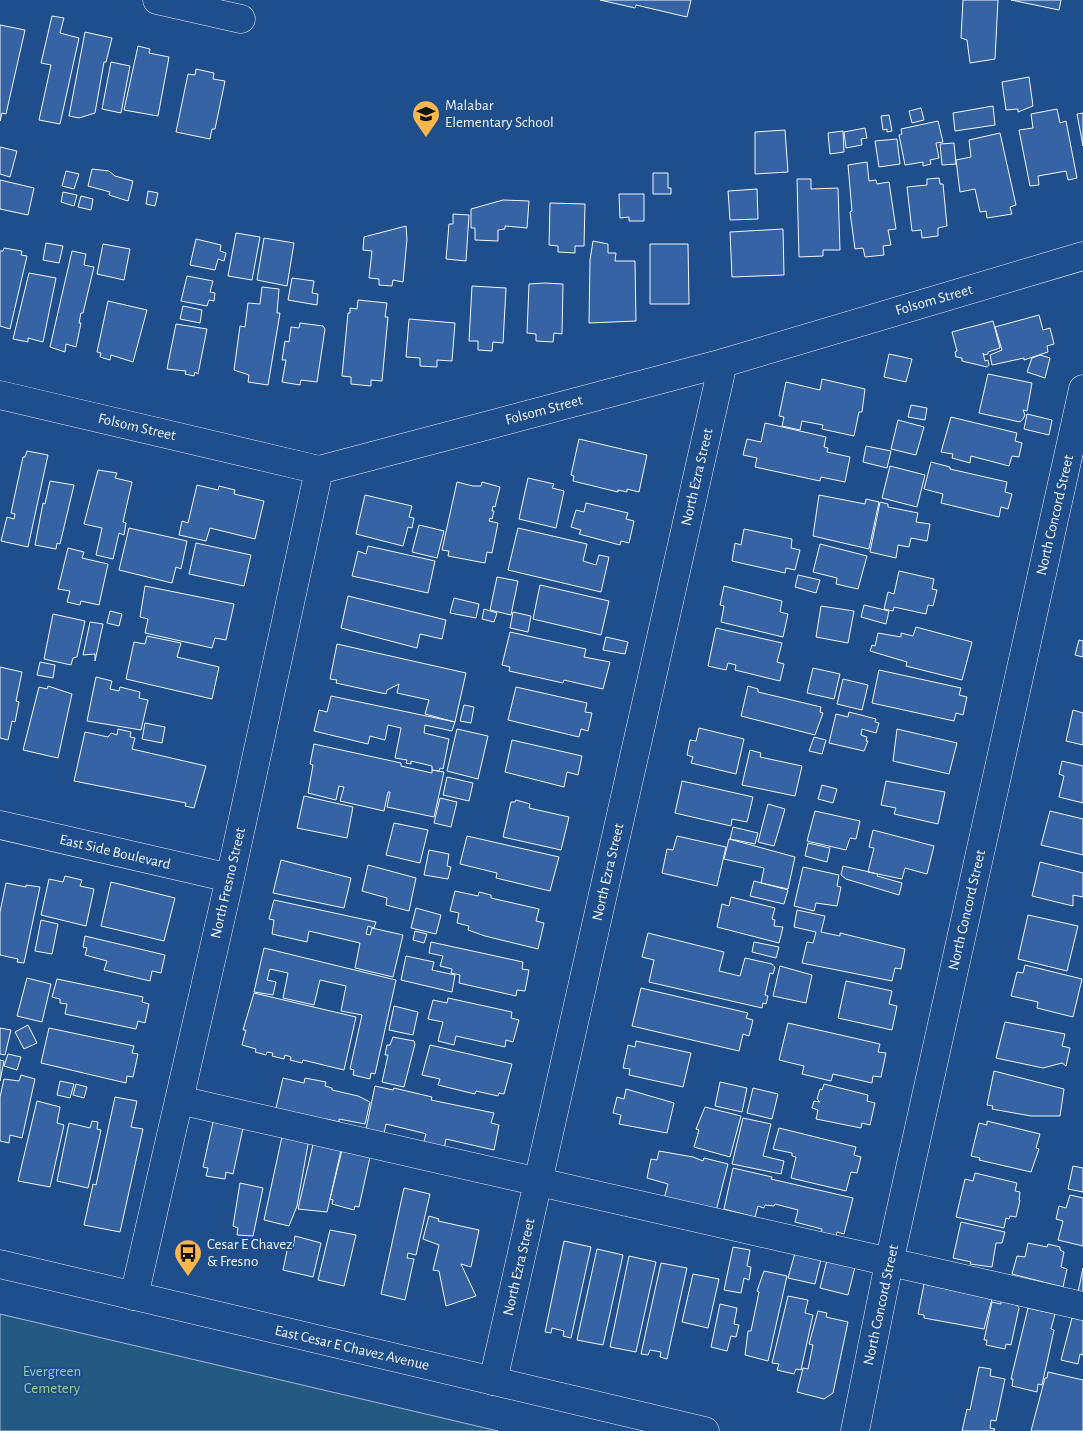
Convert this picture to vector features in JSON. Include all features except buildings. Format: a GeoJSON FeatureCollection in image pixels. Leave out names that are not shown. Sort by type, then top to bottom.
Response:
{"type":"FeatureCollection","features":[{"type":"Feature","properties":{"kind":"street"},"geometry":{"type":"LineString","coordinates":[[157,0],[241,19]]}},
{"type":"Feature","properties":{"kind":"street","name":"Folsom Street"},"geometry":{"type":"LineString","coordinates":[[0,395],[319,470],[723,363],[1083,256]]}},
{"type":"Feature","properties":{"kind":"street","name":"North Ezra Street"},"geometry":{"type":"LineString","coordinates":[[493,1381],[723,363]]}},
{"type":"Feature","properties":{"kind":"street","name":"North Concord Street"},"geometry":{"type":"LineString","coordinates":[[855,1431],[889,1263],[1083,389]]}},
{"type":"Feature","properties":{"kind":"street","name":"North Fresno Street"},"geometry":{"type":"LineString","coordinates":[[134,1296],[230,878],[319,470]]}},
{"type":"Feature","properties":{"kind":"street","name":"East Side Boulevard"},"geometry":{"type":"LineString","coordinates":[[0,825],[230,878]]}},
{"type":"Feature","properties":{"kind":"street"},"geometry":{"type":"LineString","coordinates":[[179,1100],[1083,1306]]}},
{"type":"Feature","properties":{"kind":"street","name":"East Cesar E Chavez Avenue"},"geometry":{"type":"LineString","coordinates":[[0,1264],[705,1431]]}},
{"type":"Feature","properties":{"kind":"green space","name":"Evergreen Cemetery"},"geometry":{"type":"Polygon","coordinates":[[[0,1314],[498,1431],[0,1431],[0,1314]]]}},
{"type":"Feature","properties":{"kind":"place","name":"Malabar Elementary School"},"geometry":{"type":"Point","coordinates":[426,138]}},
{"type":"Feature","properties":{"kind":"place","name":"Cesar E Chavez & Fresno"},"geometry":{"type":"Point","coordinates":[188,1277]}}]}
